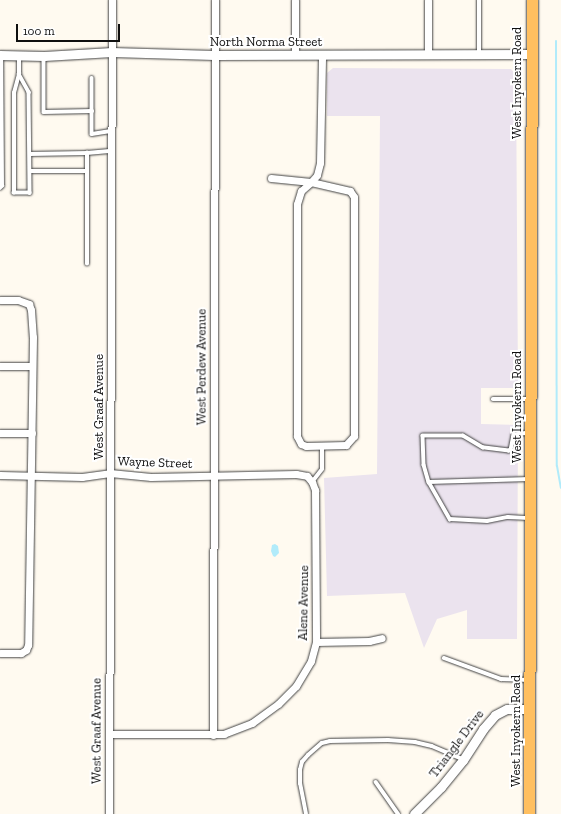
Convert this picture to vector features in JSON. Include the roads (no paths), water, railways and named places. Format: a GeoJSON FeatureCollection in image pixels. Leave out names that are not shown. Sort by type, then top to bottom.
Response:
{"type":"FeatureCollection","features":[{"type":"Feature","properties":{"kind":"main road","name":"West Inyokern Road"},"geometry":{"type":"LineString","coordinates":[[529,814],[532,0]]}},
{"type":"Feature","properties":{"kind":"street","name":"West Graaf Avenue"},"geometry":{"type":"LineString","coordinates":[[109,814],[112,0]]}},
{"type":"Feature","properties":{"kind":"street","name":"West Perdew Avenue"},"geometry":{"type":"LineString","coordinates":[[213,735],[215,0]]}},
{"type":"Feature","properties":{"kind":"street"},"geometry":{"type":"LineString","coordinates":[[295,0],[295,55]]}},
{"type":"Feature","properties":{"kind":"street"},"geometry":{"type":"LineString","coordinates":[[428,0],[428,54]]}},
{"type":"Feature","properties":{"kind":"street","name":"North Norma Street"},"geometry":{"type":"LineString","coordinates":[[0,55],[44,56],[112,52],[214,55],[531,54]]}},
{"type":"Feature","properties":{"kind":"street"},"geometry":{"type":"LineString","coordinates":[[271,178],[311,182],[350,191],[354,202],[354,436],[346,445],[322,446],[301,444],[297,436],[297,204],[301,191],[311,182],[317,175],[320,163],[322,55]]}},
{"type":"Feature","properties":{"kind":"street"},"geometry":{"type":"LineString","coordinates":[[0,300],[18,300],[29,304],[31,310],[33,337],[28,645],[26,650],[20,653],[0,653]]}},
{"type":"Feature","properties":{"kind":"street"},"geometry":{"type":"LineString","coordinates":[[0,366],[32,366]]}},
{"type":"Feature","properties":{"kind":"street"},"geometry":{"type":"LineString","coordinates":[[0,432],[32,433]]}},
{"type":"Feature","properties":{"kind":"street","name":"Wayne Street"},"geometry":{"type":"LineString","coordinates":[[0,475],[82,477],[110,473],[151,477],[296,474],[306,476],[312,482]]}},
{"type":"Feature","properties":{"kind":"street","name":"Alene Avenue"},"geometry":{"type":"LineString","coordinates":[[110,734],[213,735],[235,731],[252,723],[278,704],[302,678],[311,661],[316,642],[315,490],[312,482]]}},
{"type":"Feature","properties":{"kind":"street"},"geometry":{"type":"LineString","coordinates":[[316,642],[369,641],[382,638]]}},
{"type":"Feature","properties":{"kind":"street","name":"Triangle Drive"},"geometry":{"type":"LineString","coordinates":[[414,814],[441,787],[463,760],[490,720],[500,711],[530,709]]}},
{"type":"Feature","properties":{"kind":"lane"},"geometry":{"type":"LineString","coordinates":[[478,54],[479,0]]}},
{"type":"Feature","properties":{"kind":"lane"},"geometry":{"type":"LineString","coordinates":[[0,55],[0,90],[3,100],[2,186],[0,188]]}},
{"type":"Feature","properties":{"kind":"lane"},"geometry":{"type":"LineString","coordinates":[[19,55],[19,74],[14,94],[14,193],[30,193],[29,92],[19,74]]}},
{"type":"Feature","properties":{"kind":"lane"},"geometry":{"type":"LineString","coordinates":[[44,56],[44,112],[92,111]]}},
{"type":"Feature","properties":{"kind":"lane"},"geometry":{"type":"LineString","coordinates":[[92,78],[92,134],[112,131]]}},
{"type":"Feature","properties":{"kind":"lane"},"geometry":{"type":"LineString","coordinates":[[30,154],[88,154],[112,151]]}},
{"type":"Feature","properties":{"kind":"lane"},"geometry":{"type":"LineString","coordinates":[[87,264],[88,154]]}},
{"type":"Feature","properties":{"kind":"lane"},"geometry":{"type":"LineString","coordinates":[[30,171],[87,171]]}},
{"type":"Feature","properties":{"kind":"lane"},"geometry":{"type":"LineString","coordinates":[[493,399],[530,399]]}},
{"type":"Feature","properties":{"kind":"lane"},"geometry":{"type":"LineString","coordinates":[[530,433],[514,435],[511,450],[509,451],[483,448],[463,436],[423,436],[424,465],[429,482],[450,519],[487,521],[508,517],[530,518]]}},
{"type":"Feature","properties":{"kind":"lane"},"geometry":{"type":"LineString","coordinates":[[312,482],[322,469],[322,446]]}},
{"type":"Feature","properties":{"kind":"lane"},"geometry":{"type":"LineString","coordinates":[[429,482],[530,479]]}},
{"type":"Feature","properties":{"kind":"lane"},"geometry":{"type":"LineString","coordinates":[[444,658],[501,679],[530,680]]}},
{"type":"Feature","properties":{"kind":"lane"},"geometry":{"type":"LineString","coordinates":[[306,814],[300,784],[300,770],[302,762],[322,743],[330,741],[381,740],[415,742],[432,746],[463,760]]}},
{"type":"Feature","properties":{"kind":"lane"},"geometry":{"type":"LineString","coordinates":[[376,782],[398,814]]}},
{"type":"Feature","properties":{"kind":"water"},"geometry":{"type":"Polygon","coordinates":[[[275,544],[278,546],[279,553],[275,557],[271,551],[272,545],[275,544]]]}},
{"type":"Feature","properties":{"kind":"waterway"},"geometry":{"type":"LineString","coordinates":[[556,41],[557,466],[561,488]]}}]}
